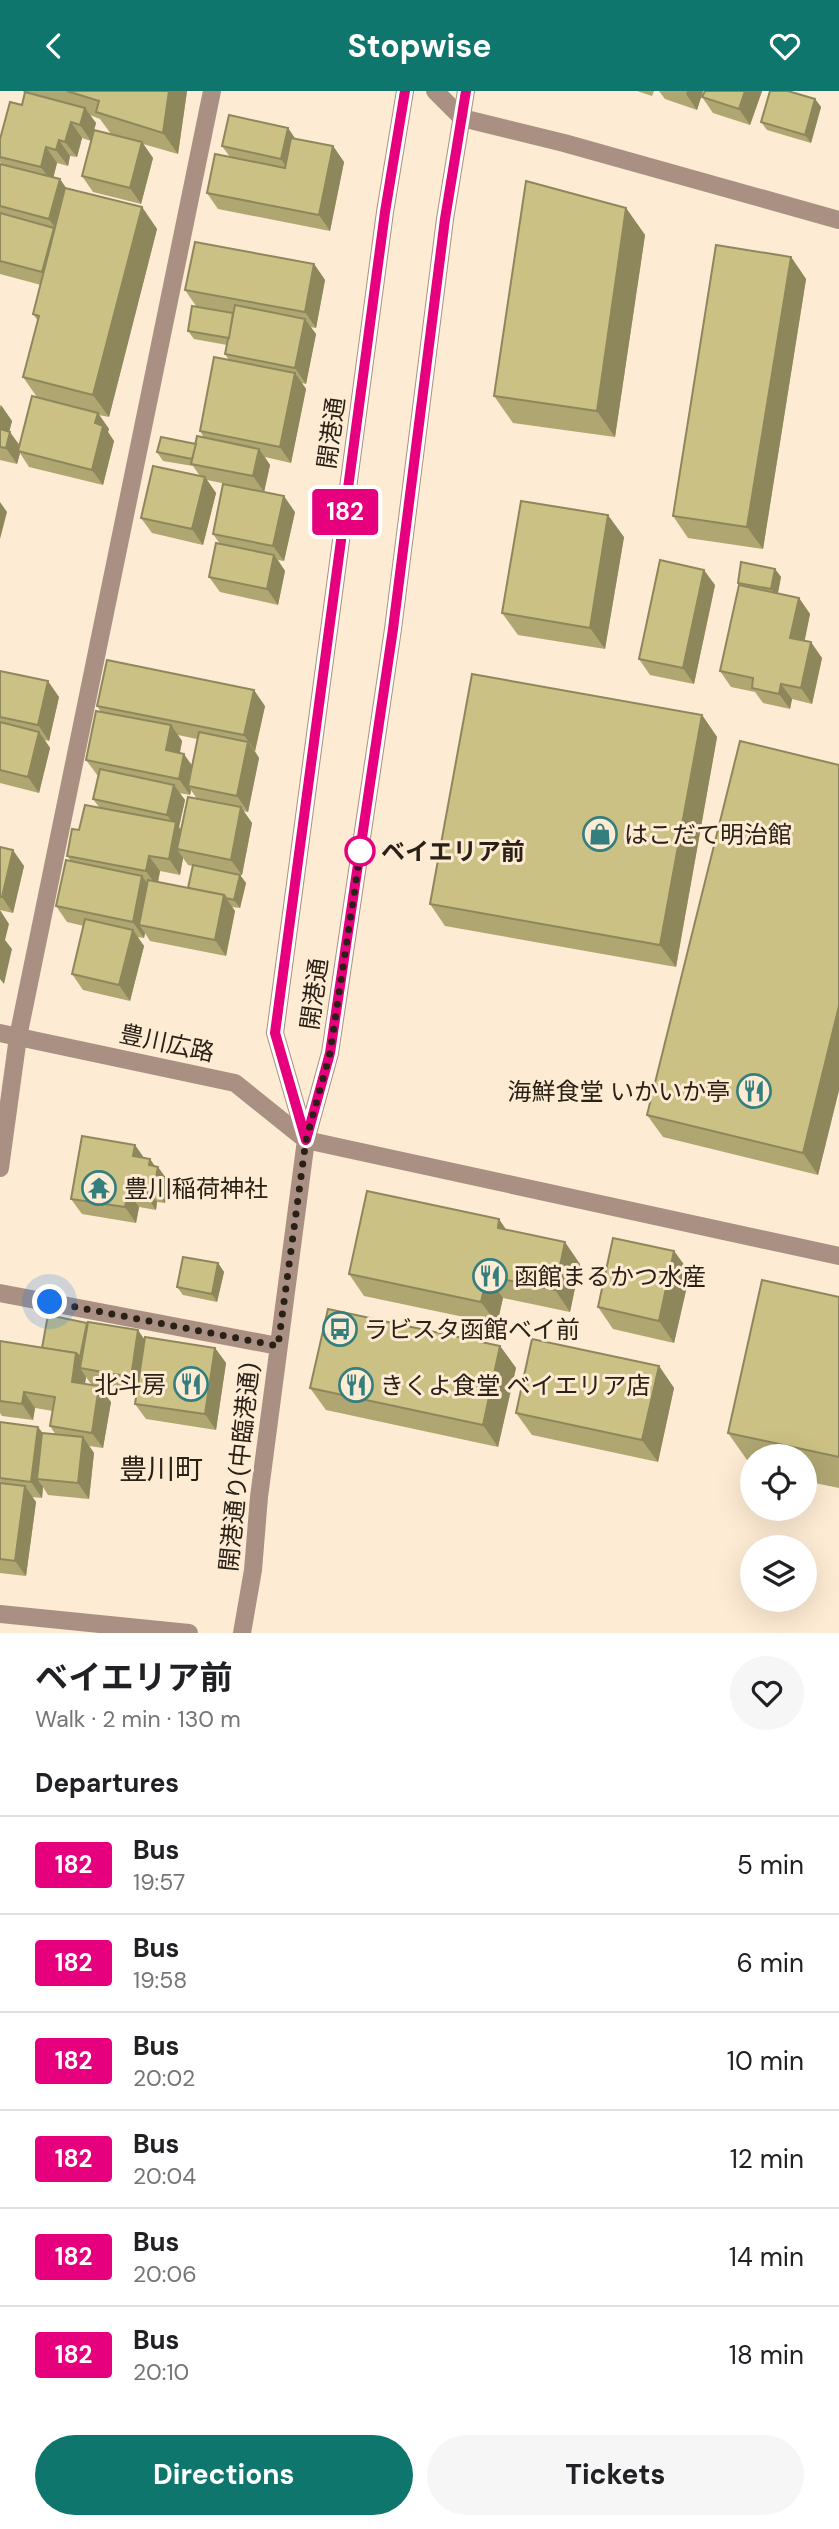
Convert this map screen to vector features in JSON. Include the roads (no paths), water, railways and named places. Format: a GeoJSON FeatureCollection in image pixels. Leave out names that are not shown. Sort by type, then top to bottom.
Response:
{"type":"FeatureCollection","features":[{"type":"Feature","properties":{"kind":"street"},"geometry":{"type":"LineString","coordinates":[[0,1168],[9,1035],[212,91]]}},
{"type":"Feature","properties":{"kind":"street","name":"開港通"},"geometry":{"type":"LineString","coordinates":[[306,1140],[275,1033],[385,212],[405,91]]}},
{"type":"Feature","properties":{"kind":"street"},"geometry":{"type":"LineString","coordinates":[[435,91],[461,118],[564,143],[839,220]]}},
{"type":"Feature","properties":{"kind":"street","name":"開港通"},"geometry":{"type":"LineString","coordinates":[[306,1140],[330,1053],[393,629],[445,219],[466,91]]}},
{"type":"Feature","properties":{"kind":"street","name":"豊川広路"},"geometry":{"type":"LineString","coordinates":[[9,1035],[235,1083],[306,1140]]}},
{"type":"Feature","properties":{"kind":"street"},"geometry":{"type":"LineString","coordinates":[[306,1140],[839,1256]]}},
{"type":"Feature","properties":{"kind":"street","name":"開港通り(中臨港通)"},"geometry":{"type":"LineString","coordinates":[[242,1633],[253,1570],[259,1497],[306,1140]]}},
{"type":"Feature","properties":{"kind":"street"},"geometry":{"type":"LineString","coordinates":[[0,1293],[278,1346]]}},
{"type":"Feature","properties":{"kind":"street"},"geometry":{"type":"LineString","coordinates":[[0,1614],[189,1633]]}},
{"type":"Feature","properties":{"kind":"place","name":"はこだて明治館"},"geometry":{"type":"Point","coordinates":[600,834]}},
{"type":"Feature","properties":{"kind":"place","name":"ベイエリア前"},"geometry":{"type":"Point","coordinates":[360,851]}},
{"type":"Feature","properties":{"kind":"place","name":"海鮮食堂 いかいか亭"},"geometry":{"type":"Point","coordinates":[754,1091]}},
{"type":"Feature","properties":{"kind":"place","name":"豊川稲荷神社"},"geometry":{"type":"Point","coordinates":[99,1188]}},
{"type":"Feature","properties":{"kind":"place","name":"函館まるかつ水産"},"geometry":{"type":"Point","coordinates":[490,1276]}},
{"type":"Feature","properties":{"kind":"place","name":"ラビスタ函館ベイ前"},"geometry":{"type":"Point","coordinates":[340,1329]}},
{"type":"Feature","properties":{"kind":"place","name":"北斗房"},"geometry":{"type":"Point","coordinates":[191,1384]}},
{"type":"Feature","properties":{"kind":"place","name":"きくよ食堂 ベイエリア店"},"geometry":{"type":"Point","coordinates":[356,1385]}},
{"type":"Feature","properties":{"kind":"district","name":"豊川町"},"geometry":{"type":"Point","coordinates":[161,1469]}}]}
